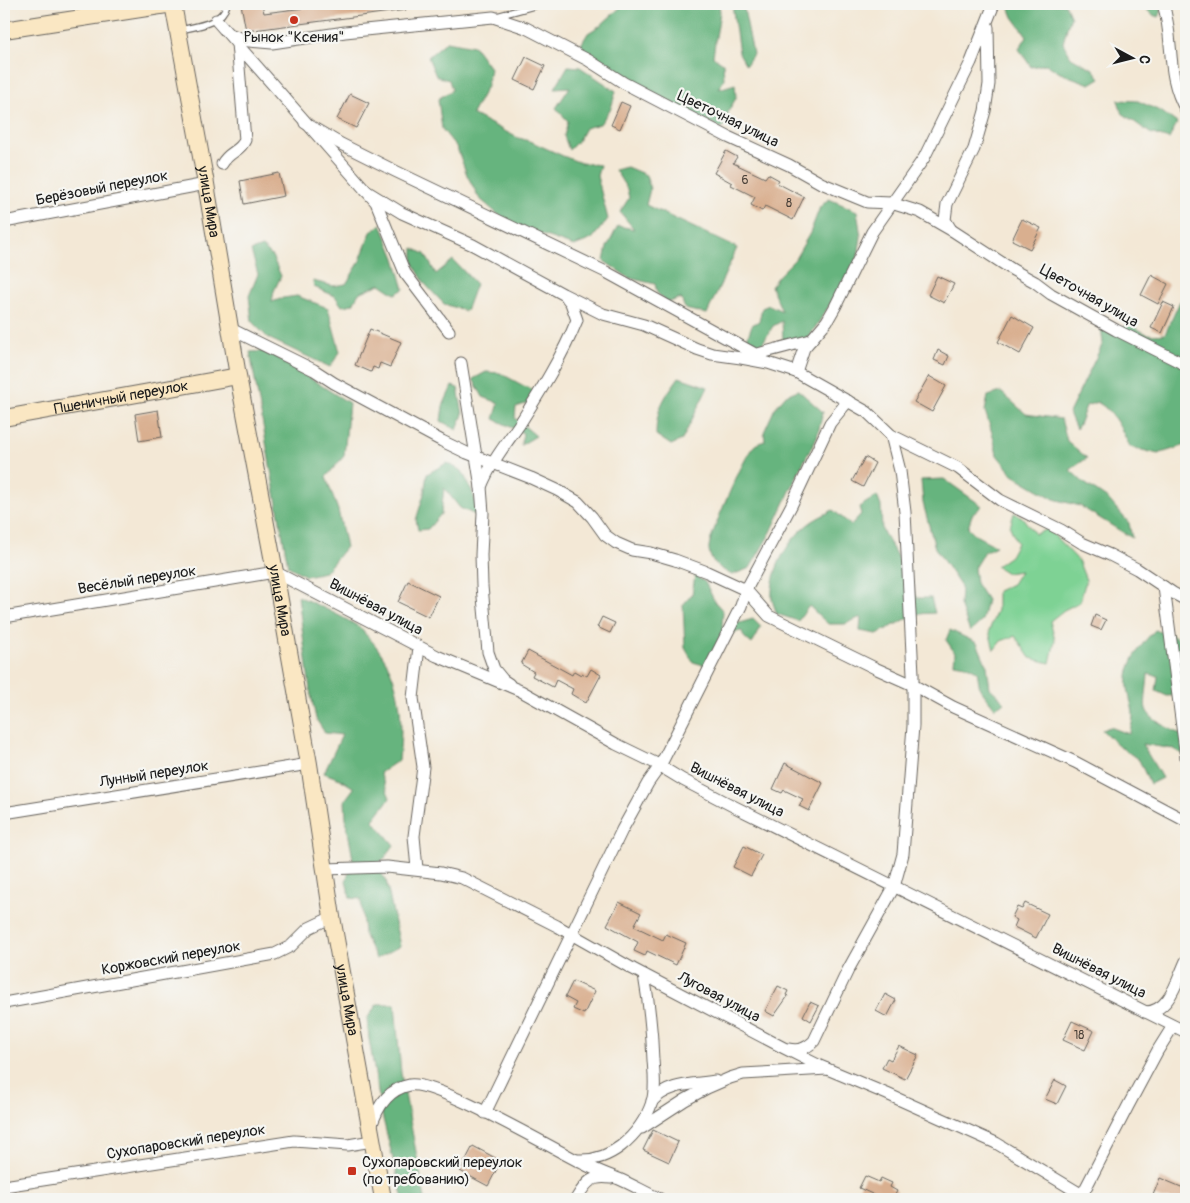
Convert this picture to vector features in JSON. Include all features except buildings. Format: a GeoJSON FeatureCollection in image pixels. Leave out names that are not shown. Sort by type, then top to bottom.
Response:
{"type":"FeatureCollection","features":[{"type":"Feature","properties":{"kind":"main road"},"geometry":{"type":"LineString","coordinates":[[4,30],[173,4]]}},
{"type":"Feature","properties":{"kind":"main road","name":"улица Мира"},"geometry":{"type":"LineString","coordinates":[[173,4],[206,184],[238,376],[309,764],[332,917],[383,1199]]}},
{"type":"Feature","properties":{"kind":"main road","name":"Пшеничный переулок"},"geometry":{"type":"LineString","coordinates":[[4,418],[238,376]]}},
{"type":"Feature","properties":{"kind":"street"},"geometry":{"type":"LineString","coordinates":[[796,372],[804,348],[827,321],[872,232],[913,176],[929,150],[971,62],[994,4]]}},
{"type":"Feature","properties":{"kind":"street"},"geometry":{"type":"LineString","coordinates":[[1163,4],[1168,22],[1171,69],[1175,86],[1186,110]]}},
{"type":"Feature","properties":{"kind":"street","name":"Цветочная улица"},"geometry":{"type":"LineString","coordinates":[[229,34],[249,41],[272,43],[345,32],[493,17],[526,28],[588,60],[624,83],[789,165],[821,183],[867,202],[893,203],[920,212],[1013,270],[1036,282],[1051,294],[1116,330],[1186,365]]}},
{"type":"Feature","properties":{"kind":"street"},"geometry":{"type":"LineString","coordinates":[[953,231],[945,220],[947,204],[974,149],[985,111],[989,84],[988,18]]}},
{"type":"Feature","properties":{"kind":"street"},"geometry":{"type":"LineString","coordinates":[[216,20],[376,202],[405,273],[449,331]]}},
{"type":"Feature","properties":{"kind":"street"},"geometry":{"type":"LineString","coordinates":[[222,164],[227,156],[242,146],[245,140],[237,43]]}},
{"type":"Feature","properties":{"kind":"street"},"geometry":{"type":"LineString","coordinates":[[305,123],[341,144],[395,171],[606,272],[757,355]]}},
{"type":"Feature","properties":{"kind":"street","name":"Берёзовый переулок"},"geometry":{"type":"LineString","coordinates":[[4,222],[206,184]]}},
{"type":"Feature","properties":{"kind":"street"},"geometry":{"type":"LineString","coordinates":[[366,191],[402,212],[473,245],[603,314],[644,325],[712,354],[775,365],[796,372],[867,412],[891,435],[958,468],[1000,500],[1061,530],[1082,543],[1137,569],[1172,593],[1186,600]]}},
{"type":"Feature","properties":{"kind":"street"},"geometry":{"type":"LineString","coordinates":[[481,487],[487,470],[545,384],[577,320],[571,303],[563,294]]}},
{"type":"Feature","properties":{"kind":"street"},"geometry":{"type":"LineString","coordinates":[[230,328],[314,370],[334,383],[442,441],[531,478],[578,502],[592,516],[605,535],[616,543],[632,550],[651,553],[707,572],[746,590],[769,616],[876,669],[913,685],[962,711],[1075,762],[1186,821]]}},
{"type":"Feature","properties":{"kind":"street"},"geometry":{"type":"LineString","coordinates":[[741,358],[811,340]]}},
{"type":"Feature","properties":{"kind":"street"},"geometry":{"type":"LineString","coordinates":[[461,363],[481,487],[483,513],[482,586],[488,652],[494,670],[503,680],[521,691]]}},
{"type":"Feature","properties":{"kind":"street"},"geometry":{"type":"LineString","coordinates":[[485,1113],[622,830],[648,783],[660,766],[741,606],[746,590],[791,506],[830,423],[848,401]]}},
{"type":"Feature","properties":{"kind":"street"},"geometry":{"type":"LineString","coordinates":[[784,1048],[796,1050],[807,1048],[814,1041],[848,970],[894,887],[903,854],[913,726],[913,685],[905,512],[900,471],[891,435]]}},
{"type":"Feature","properties":{"kind":"street","name":"Весёлый переулок"},"geometry":{"type":"LineString","coordinates":[[4,617],[275,572]]}},
{"type":"Feature","properties":{"kind":"street","name":"Вишнёвая улица"},"geometry":{"type":"LineString","coordinates":[[275,572],[419,647],[479,675],[521,691],[700,788],[1186,1032]]}},
{"type":"Feature","properties":{"kind":"street"},"geometry":{"type":"LineString","coordinates":[[1164,587],[1186,758]]}},
{"type":"Feature","properties":{"kind":"street"},"geometry":{"type":"LineString","coordinates":[[418,870],[414,836],[423,767],[413,698],[419,647]]}},
{"type":"Feature","properties":{"kind":"street","name":"Лунный переулок"},"geometry":{"type":"LineString","coordinates":[[4,813],[309,764]]}},
{"type":"Feature","properties":{"kind":"street","name":"Луговая улица"},"geometry":{"type":"LineString","coordinates":[[325,869],[387,867],[441,873],[462,878],[571,933],[644,975],[784,1048],[996,1143],[1083,1198]]}},
{"type":"Feature","properties":{"kind":"street","name":"Коржовский переулок"},"geometry":{"type":"LineString","coordinates":[[4,1003],[275,954],[292,946],[309,928],[332,917]]}},
{"type":"Feature","properties":{"kind":"street"},"geometry":{"type":"LineString","coordinates":[[1145,1012],[1163,1008],[1186,961]]}},
{"type":"Feature","properties":{"kind":"street"},"geometry":{"type":"LineString","coordinates":[[635,1133],[645,1119],[652,1101],[654,1086],[652,1035],[644,975]]}},
{"type":"Feature","properties":{"kind":"street"},"geometry":{"type":"LineString","coordinates":[[1083,1198],[1158,1050],[1173,1026]]}},
{"type":"Feature","properties":{"kind":"street"},"geometry":{"type":"LineString","coordinates":[[574,1159],[587,1160],[603,1157],[685,1100],[730,1078],[743,1074],[829,1069]]}},
{"type":"Feature","properties":{"kind":"street"},"geometry":{"type":"LineString","coordinates":[[652,1101],[669,1088],[730,1078]]}},
{"type":"Feature","properties":{"kind":"street"},"geometry":{"type":"LineString","coordinates":[[371,1135],[376,1111],[386,1098],[398,1088],[412,1085],[429,1088],[485,1113],[574,1159],[660,1199]]}},
{"type":"Feature","properties":{"kind":"street","name":"Сухопаровский переулок"},"geometry":{"type":"LineString","coordinates":[[4,1186],[294,1141],[348,1146],[371,1135]]}},
{"type":"Feature","properties":{"kind":"street"},"geometry":{"type":"LineString","coordinates":[[576,1199],[584,1186],[592,1179],[601,1177],[620,1180]]}},
{"type":"Feature","properties":{"kind":"lane"},"geometry":{"type":"LineString","coordinates":[[178,31],[216,20],[226,7],[226,4]]}},
{"type":"Feature","properties":{"kind":"lane"},"geometry":{"type":"LineString","coordinates":[[493,17],[540,4]]}},
{"type":"Feature","properties":{"kind":"green space"},"geometry":{"type":"Polygon","coordinates":[[[624,4],[719,4],[720,12],[713,56],[723,63],[724,79],[719,89],[735,84],[736,98],[728,112],[728,123],[721,128],[660,98],[579,48],[588,33],[601,25],[624,4]]]}},
{"type":"Feature","properties":{"kind":"green space"},"geometry":{"type":"Polygon","coordinates":[[[732,4],[743,4],[753,54],[746,65],[739,53],[732,4]]]}},
{"type":"Feature","properties":{"kind":"green space"},"geometry":{"type":"Polygon","coordinates":[[[1008,4],[1065,4],[1071,17],[1063,43],[1071,57],[1093,69],[1100,78],[1090,84],[1060,73],[1046,64],[1031,67],[1019,49],[1027,36],[1013,17],[1008,4]]]}},
{"type":"Feature","properties":{"kind":"green space"},"geometry":{"type":"Polygon","coordinates":[[[1141,4],[1158,4],[1162,10],[1159,17],[1152,15],[1141,4]]]}},
{"type":"Feature","properties":{"kind":"green space"},"geometry":{"type":"Polygon","coordinates":[[[447,41],[474,46],[490,68],[487,86],[472,114],[516,137],[563,156],[581,163],[600,165],[597,176],[608,219],[592,239],[574,246],[508,223],[479,198],[467,175],[457,148],[442,129],[438,99],[452,90],[449,80],[436,76],[428,57],[447,41]]]}},
{"type":"Feature","properties":{"kind":"green space"},"geometry":{"type":"Polygon","coordinates":[[[568,66],[580,67],[616,91],[611,108],[600,124],[585,128],[578,141],[569,150],[564,136],[568,121],[556,108],[570,87],[555,88],[568,66]]]}},
{"type":"Feature","properties":{"kind":"green space"},"geometry":{"type":"Polygon","coordinates":[[[1118,100],[1138,101],[1162,112],[1177,123],[1169,139],[1150,133],[1122,113],[1118,100]]]}},
{"type":"Feature","properties":{"kind":"green space"},"geometry":{"type":"Polygon","coordinates":[[[627,167],[646,175],[650,189],[646,205],[737,248],[707,314],[685,309],[681,298],[667,303],[657,293],[655,284],[629,278],[604,261],[607,247],[618,226],[634,229],[620,212],[629,198],[627,189],[615,170],[627,167]]]}},
{"type":"Feature","properties":{"kind":"green space"},"geometry":{"type":"Polygon","coordinates":[[[829,199],[857,211],[861,237],[857,263],[809,337],[792,344],[783,340],[782,321],[773,326],[759,349],[747,339],[752,325],[759,321],[762,308],[769,305],[782,311],[771,286],[795,259],[810,233],[820,207],[829,199]]]}},
{"type":"Feature","properties":{"kind":"green space"},"geometry":{"type":"Polygon","coordinates":[[[381,224],[395,258],[404,289],[395,294],[380,284],[359,293],[353,304],[342,306],[335,296],[314,287],[313,281],[333,286],[346,284],[359,263],[371,232],[381,224]]]}},
{"type":"Feature","properties":{"kind":"green space"},"geometry":{"type":"Polygon","coordinates":[[[262,247],[272,256],[281,276],[274,291],[272,302],[297,296],[328,308],[340,352],[330,367],[268,338],[252,322],[249,296],[258,274],[251,251],[262,247]]]}},
{"type":"Feature","properties":{"kind":"green space"},"geometry":{"type":"Polygon","coordinates":[[[413,248],[425,254],[436,274],[453,260],[476,284],[466,311],[444,304],[425,284],[413,263],[413,248]]]}},
{"type":"Feature","properties":{"kind":"green space"},"geometry":{"type":"Polygon","coordinates":[[[1180,301],[1186,303],[1186,445],[1158,454],[1130,447],[1113,416],[1097,402],[1086,406],[1076,429],[1069,413],[1103,343],[1101,329],[1122,328],[1131,323],[1146,333],[1154,335],[1165,334],[1180,301]]]}},
{"type":"Feature","properties":{"kind":"green space"},"geometry":{"type":"Polygon","coordinates":[[[267,351],[349,403],[344,456],[326,477],[338,510],[346,547],[325,572],[306,576],[288,566],[250,352],[267,351]]]}},
{"type":"Feature","properties":{"kind":"green space"},"geometry":{"type":"Polygon","coordinates":[[[486,372],[500,373],[540,392],[532,402],[516,407],[515,418],[536,436],[521,445],[523,433],[494,419],[499,403],[483,397],[473,379],[486,372]]]}},
{"type":"Feature","properties":{"kind":"green space"},"geometry":{"type":"Polygon","coordinates":[[[679,377],[708,387],[682,440],[671,445],[656,435],[657,417],[669,391],[679,377]]]}},
{"type":"Feature","properties":{"kind":"green space"},"geometry":{"type":"Polygon","coordinates":[[[452,386],[458,388],[463,414],[457,430],[441,421],[443,406],[452,386]]]}},
{"type":"Feature","properties":{"kind":"green space"},"geometry":{"type":"Polygon","coordinates":[[[798,390],[823,412],[817,437],[771,532],[750,568],[732,575],[713,561],[709,552],[715,527],[736,478],[750,452],[755,445],[765,441],[764,432],[775,408],[786,395],[798,390]]]}},
{"type":"Feature","properties":{"kind":"green space"},"geometry":{"type":"Polygon","coordinates":[[[1001,392],[1026,414],[1061,419],[1067,441],[1087,458],[1070,470],[1083,482],[1108,499],[1129,523],[1132,538],[1080,506],[1054,499],[1013,475],[997,455],[985,411],[988,396],[1001,392]]]}},
{"type":"Feature","properties":{"kind":"green space"},"geometry":{"type":"Polygon","coordinates":[[[447,463],[462,471],[472,491],[480,517],[460,508],[444,488],[441,514],[428,529],[418,530],[416,520],[424,494],[427,474],[447,463]]]}},
{"type":"Feature","properties":{"kind":"green space"},"geometry":{"type":"Polygon","coordinates":[[[944,479],[982,506],[972,515],[968,527],[977,536],[996,546],[984,552],[974,568],[976,583],[987,600],[982,621],[970,632],[960,605],[961,587],[935,548],[923,503],[921,480],[944,479]]]}},
{"type":"Feature","properties":{"kind":"green space"},"geometry":{"type":"Polygon","coordinates":[[[877,496],[881,506],[882,530],[901,563],[906,579],[917,598],[931,598],[935,613],[916,614],[877,634],[860,631],[861,617],[845,624],[828,624],[809,606],[798,621],[777,614],[772,599],[774,579],[781,559],[792,541],[809,524],[833,510],[851,525],[861,514],[859,507],[877,496]]]}},
{"type":"Feature","properties":{"kind":"green space"},"geometry":{"type":"Polygon","coordinates":[[[1014,513],[1022,517],[1035,534],[1048,529],[1078,560],[1086,580],[1080,602],[1064,610],[1050,621],[1055,640],[1050,663],[1030,658],[1015,636],[1001,641],[994,650],[989,631],[997,610],[997,591],[1012,584],[1020,571],[1007,573],[996,566],[1010,556],[1017,543],[1010,527],[1014,513]]]}},
{"type":"Feature","properties":{"kind":"green space"},"geometry":{"type":"Polygon","coordinates":[[[695,576],[705,582],[715,602],[723,611],[722,628],[753,619],[761,627],[752,644],[744,637],[742,631],[726,634],[707,666],[693,662],[685,648],[683,605],[692,594],[695,576]]]}},
{"type":"Feature","properties":{"kind":"green space"},"geometry":{"type":"Polygon","coordinates":[[[298,596],[342,617],[361,629],[380,651],[388,665],[398,695],[401,727],[399,760],[380,773],[390,798],[373,820],[394,845],[384,859],[376,866],[386,880],[400,946],[376,959],[364,934],[361,899],[350,898],[346,881],[353,859],[346,820],[345,800],[354,788],[340,779],[324,773],[342,735],[325,733],[316,719],[310,690],[298,596]]]}},
{"type":"Feature","properties":{"kind":"green space"},"geometry":{"type":"Polygon","coordinates":[[[950,630],[977,643],[987,666],[990,688],[1005,702],[995,708],[980,689],[977,671],[965,665],[954,663],[955,653],[946,640],[950,630]]]}},
{"type":"Feature","properties":{"kind":"green space"},"geometry":{"type":"Polygon","coordinates":[[[1155,630],[1173,635],[1186,647],[1186,698],[1183,695],[1167,696],[1156,691],[1158,676],[1148,674],[1146,709],[1157,721],[1183,736],[1186,756],[1173,749],[1142,744],[1162,778],[1150,784],[1139,760],[1118,745],[1102,730],[1110,727],[1129,734],[1133,715],[1128,688],[1131,664],[1139,649],[1155,630]]]}},
{"type":"Feature","properties":{"kind":"green space"},"geometry":{"type":"Polygon","coordinates":[[[377,1004],[395,1004],[401,1073],[425,1199],[403,1199],[382,1115],[367,1019],[377,1004]]]}},
{"type":"Feature","properties":{"kind":"place","name":"Рынок \"Ксения\""},"geometry":{"type":"Point","coordinates":[294,20]}},
{"type":"Feature","properties":{"kind":"place","name":"Сухопаровский переулок (по требованию)"},"geometry":{"type":"Point","coordinates":[352,1171]}}]}
